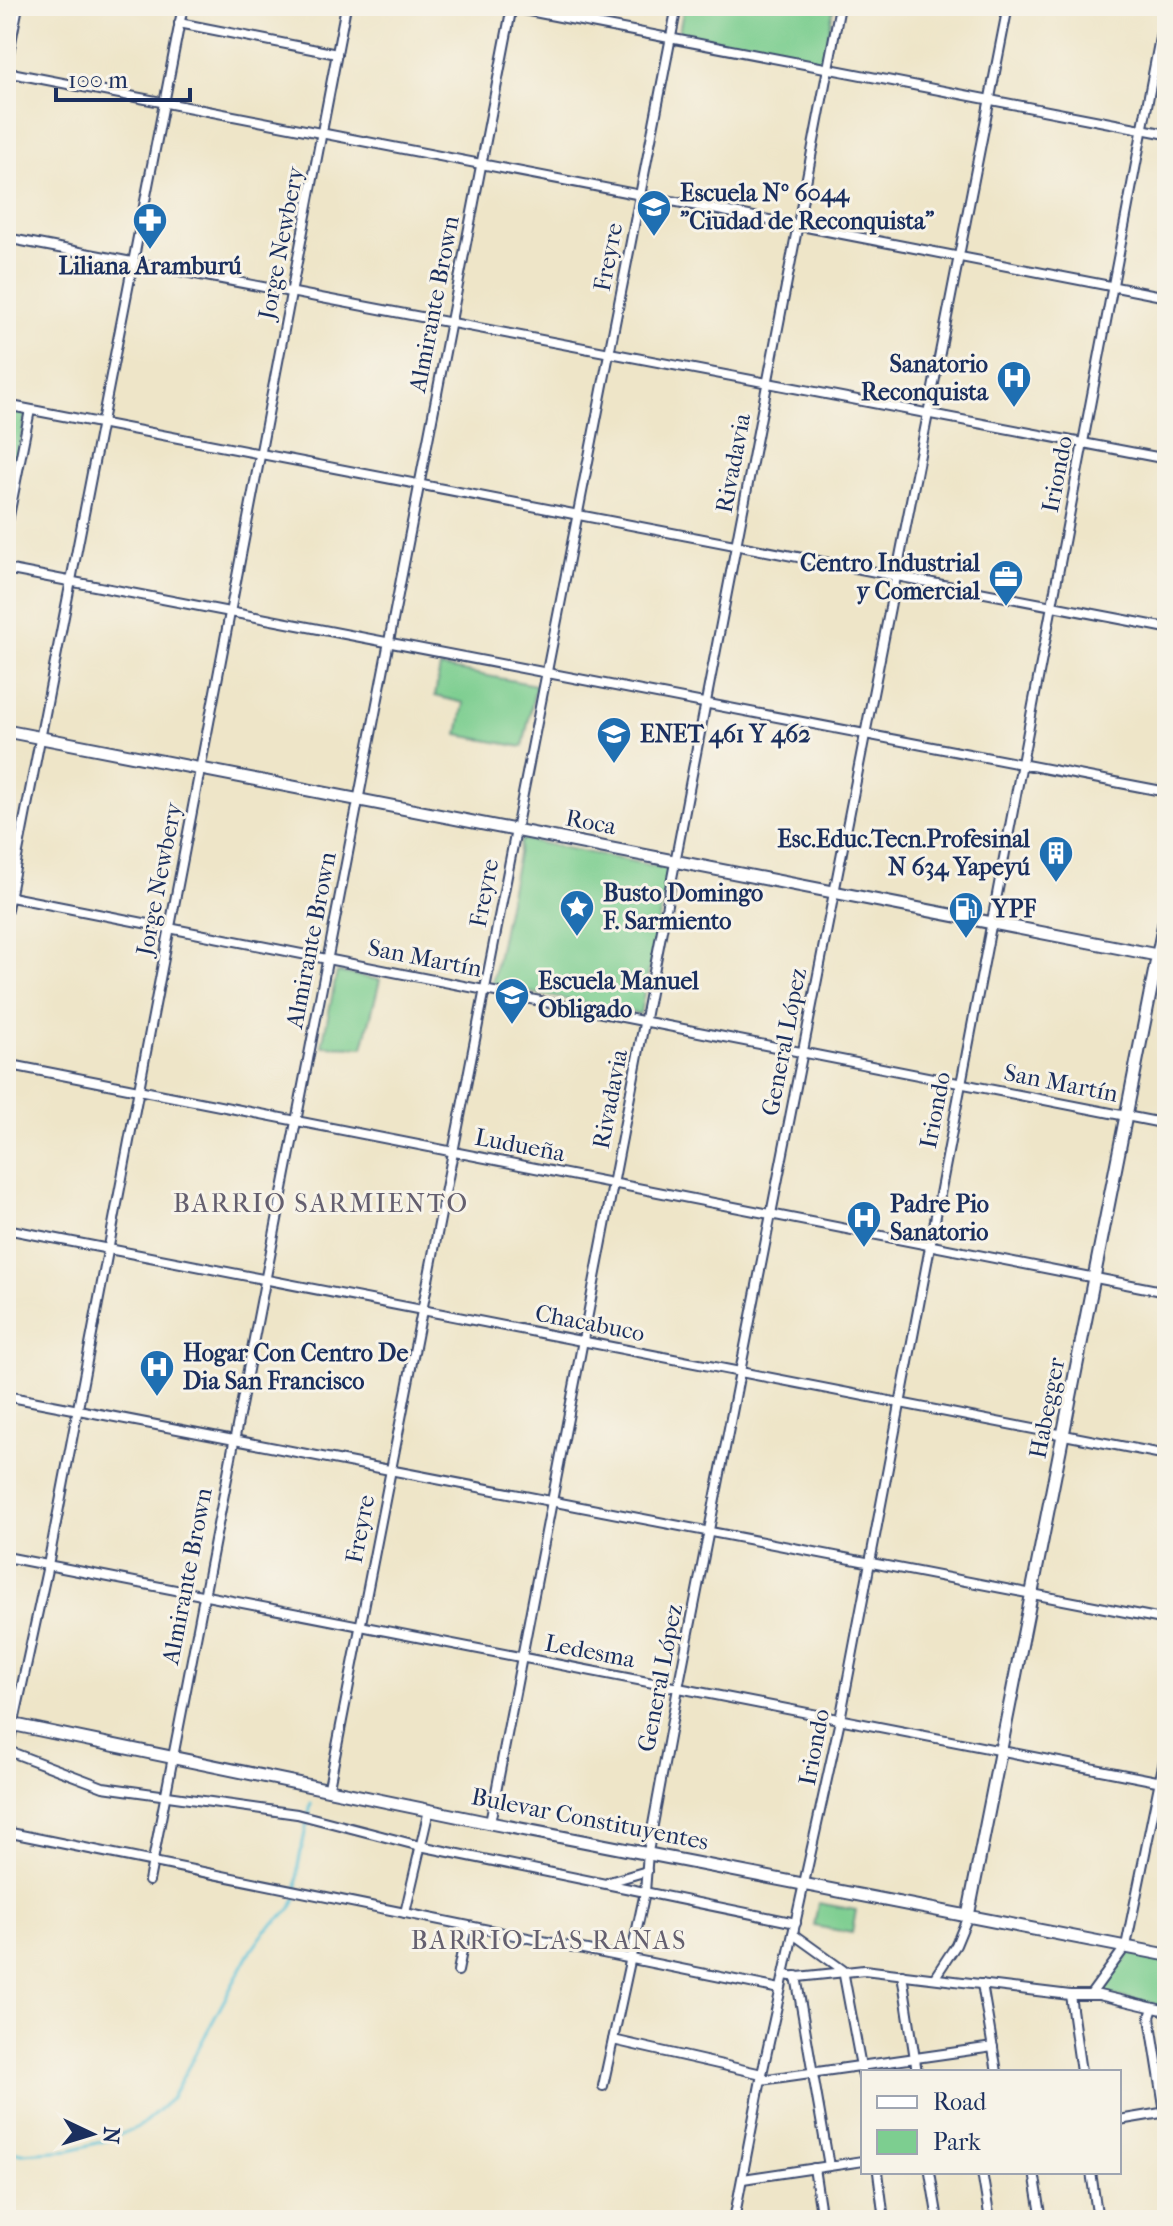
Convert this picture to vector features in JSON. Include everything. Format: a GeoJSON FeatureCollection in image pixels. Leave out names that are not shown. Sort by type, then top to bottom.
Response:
{"type":"FeatureCollection","features":[{"type":"Feature","properties":{"kind":"street"},"geometry":{"type":"LineString","coordinates":[[18,6],[6,70],[1167,297]]}},
{"type":"Feature","properties":{"kind":"street"},"geometry":{"type":"LineString","coordinates":[[6,914],[183,6]]}},
{"type":"Feature","properties":{"kind":"street","name":"Jorge Newbery"},"geometry":{"type":"LineString","coordinates":[[7,1753],[48,1565],[346,6]]}},
{"type":"Feature","properties":{"kind":"street","name":"Freyre"},"geometry":{"type":"LineString","coordinates":[[329,1787],[677,6]]}},
{"type":"Feature","properties":{"kind":"street","name":"Rivadavia"},"geometry":{"type":"LineString","coordinates":[[490,1823],[840,6]]}},
{"type":"Feature","properties":{"kind":"street","name":"General López"},"geometry":{"type":"LineString","coordinates":[[603,2086],[645,1892],[648,1852],[678,1688],[1008,6]]}},
{"type":"Feature","properties":{"kind":"street","name":"Iriondo"},"geometry":{"type":"LineString","coordinates":[[734,2220],[780,1989],[805,1888],[840,1720],[1166,6]]}},
{"type":"Feature","properties":{"kind":"street"},"geometry":{"type":"LineString","coordinates":[[509,7],[1167,134]]}},
{"type":"Feature","properties":{"kind":"street","name":"Almirante Brown"},"geometry":{"type":"LineString","coordinates":[[149,1881],[482,164],[509,7]]}},
{"type":"Feature","properties":{"kind":"street"},"geometry":{"type":"LineString","coordinates":[[179,23],[337,54]]}},
{"type":"Feature","properties":{"kind":"street"},"geometry":{"type":"LineString","coordinates":[[6,238],[1167,459]]}},
{"type":"Feature","properties":{"kind":"street"},"geometry":{"type":"LineString","coordinates":[[6,405],[1167,628]]}},
{"type":"Feature","properties":{"kind":"street"},"geometry":{"type":"LineString","coordinates":[[6,531],[30,410]]}},
{"type":"Feature","properties":{"kind":"street"},"geometry":{"type":"LineString","coordinates":[[6,569],[1167,792]]}},
{"type":"Feature","properties":{"kind":"street","name":"Roca"},"geometry":{"type":"LineString","coordinates":[[6,731],[1163,956]]}},
{"type":"Feature","properties":{"kind":"street","name":"San Martín"},"geometry":{"type":"LineString","coordinates":[[8,896],[1167,1124]]}},
{"type":"Feature","properties":{"kind":"street","name":"Habegger"},"geometry":{"type":"LineString","coordinates":[[968,1916],[1127,1116],[1163,956],[1167,908]]}},
{"type":"Feature","properties":{"kind":"street","name":"Ludueña"},"geometry":{"type":"LineString","coordinates":[[6,1064],[1167,1292]]}},
{"type":"Feature","properties":{"kind":"street","name":"Chacabuco"},"geometry":{"type":"LineString","coordinates":[[6,1229],[1167,1455]]}},
{"type":"Feature","properties":{"kind":"street"},"geometry":{"type":"LineString","coordinates":[[6,1396],[1167,1620]]}},
{"type":"Feature","properties":{"kind":"street","name":"Ledesma"},"geometry":{"type":"LineString","coordinates":[[6,1557],[1163,1782]]}},
{"type":"Feature","properties":{"kind":"street","name":"Bulevar Constituyentes"},"geometry":{"type":"LineString","coordinates":[[11,1724],[329,1787],[490,1823],[648,1852],[805,1888],[1167,1955]]}},
{"type":"Feature","properties":{"kind":"street"},"geometry":{"type":"LineString","coordinates":[[1091,1994],[1126,1946],[1163,1782],[1167,1746]]}},
{"type":"Feature","properties":{"kind":"street"},"geometry":{"type":"LineString","coordinates":[[7,1753],[84,1782],[308,1816],[420,1846],[796,1923]]}},
{"type":"Feature","properties":{"kind":"street"},"geometry":{"type":"LineString","coordinates":[[405,1913],[429,1810]]}},
{"type":"Feature","properties":{"kind":"street"},"geometry":{"type":"LineString","coordinates":[[6,1832],[780,1989]]}},
{"type":"Feature","properties":{"kind":"street"},"geometry":{"type":"LineString","coordinates":[[597,1882],[625,1880],[647,1871]]}},
{"type":"Feature","properties":{"kind":"street"},"geometry":{"type":"LineString","coordinates":[[935,1977],[956,1945],[968,1916]]}},
{"type":"Feature","properties":{"kind":"street"},"geometry":{"type":"LineString","coordinates":[[458,1971],[467,1927]]}},
{"type":"Feature","properties":{"kind":"street"},"geometry":{"type":"LineString","coordinates":[[793,1934],[843,1970],[862,2070]]}},
{"type":"Feature","properties":{"kind":"street"},"geometry":{"type":"LineString","coordinates":[[784,1975],[843,1970],[935,1977],[1070,1995],[1091,1994],[1167,2011]]}},
{"type":"Feature","properties":{"kind":"street"},"geometry":{"type":"LineString","coordinates":[[902,1974],[917,2070]]}},
{"type":"Feature","properties":{"kind":"street"},"geometry":{"type":"LineString","coordinates":[[796,1976],[829,2166]]}},
{"type":"Feature","properties":{"kind":"street"},"geometry":{"type":"LineString","coordinates":[[982,1984],[997,2070]]}},
{"type":"Feature","properties":{"kind":"street"},"geometry":{"type":"LineString","coordinates":[[1070,1995],[1081,2070]]}},
{"type":"Feature","properties":{"kind":"street"},"geometry":{"type":"LineString","coordinates":[[1121,2120],[1166,2112],[1150,2017],[1153,2008]]}},
{"type":"Feature","properties":{"kind":"street"},"geometry":{"type":"LineString","coordinates":[[613,2040],[762,2077],[813,2073],[993,2047]]}},
{"type":"Feature","properties":{"kind":"street"},"geometry":{"type":"LineString","coordinates":[[743,2179],[861,2161]]}},
{"type":"Feature","properties":{"kind":"street"},"geometry":{"type":"LineString","coordinates":[[814,2168],[822,2220]]}},
{"type":"Feature","properties":{"kind":"street"},"geometry":{"type":"LineString","coordinates":[[878,2174],[884,2220]]}},
{"type":"Feature","properties":{"kind":"street"},"geometry":{"type":"LineString","coordinates":[[930,2174],[938,2220]]}},
{"type":"Feature","properties":{"kind":"street"},"geometry":{"type":"LineString","coordinates":[[982,2174],[990,2220]]}},
{"type":"Feature","properties":{"kind":"street"},"geometry":{"type":"LineString","coordinates":[[1034,2174],[1042,2220]]}},
{"type":"Feature","properties":{"kind":"street"},"geometry":{"type":"LineString","coordinates":[[1091,2174],[1098,2220]]}},
{"type":"Feature","properties":{"kind":"green space"},"geometry":{"type":"Polygon","coordinates":[[[684,6],[834,6],[823,61],[679,32],[684,6]]]}},
{"type":"Feature","properties":{"kind":"green space"},"geometry":{"type":"Polygon","coordinates":[[[6,410],[26,414],[6,511],[6,410]]]}},
{"type":"Feature","properties":{"kind":"green space"},"geometry":{"type":"Polygon","coordinates":[[[440,667],[536,685],[523,747],[458,735],[464,703],[435,696],[440,667]]]}},
{"type":"Feature","properties":{"kind":"green space"},"geometry":{"type":"Polygon","coordinates":[[[521,839],[669,869],[640,1014],[492,985],[521,839]]]}},
{"type":"Feature","properties":{"kind":"green space"},"geometry":{"type":"Polygon","coordinates":[[[337,972],[380,980],[363,1047],[322,1046],[337,972]]]}},
{"type":"Feature","properties":{"kind":"green space"},"geometry":{"type":"Polygon","coordinates":[[[818,1903],[856,1910],[852,1933],[814,1926],[818,1903]]]}},
{"type":"Feature","properties":{"kind":"green space"},"geometry":{"type":"Polygon","coordinates":[[[1130,1953],[1167,1960],[1167,2007],[1101,1993],[1130,1953]]]}},
{"type":"Feature","properties":{"kind":"waterway"},"geometry":{"type":"LineString","coordinates":[[6,2150],[22,2153],[70,2150],[108,2140],[140,2126],[171,2099],[249,1954],[266,1930],[291,1909],[297,1897],[298,1866],[311,1804]]}},
{"type":"Feature","properties":{"kind":"place","name":"Escuela Nº 6044 \"Ciudad de Reconquista\""},"geometry":{"type":"Point","coordinates":[654,238]}},
{"type":"Feature","properties":{"kind":"place","name":"Liliana Aramburú"},"geometry":{"type":"Point","coordinates":[150,251]}},
{"type":"Feature","properties":{"kind":"place","name":"Sanatorio Reconquista"},"geometry":{"type":"Point","coordinates":[1014,409]}},
{"type":"Feature","properties":{"kind":"place","name":"Centro Industrial y Comercial"},"geometry":{"type":"Point","coordinates":[1006,608]}},
{"type":"Feature","properties":{"kind":"place","name":"ENET 461 Y 462"},"geometry":{"type":"Point","coordinates":[614,765]}},
{"type":"Feature","properties":{"kind":"place","name":"Esc.Educ.Tecn.Profesinal N 634 Yapeyú"},"geometry":{"type":"Point","coordinates":[1056,884]}},
{"type":"Feature","properties":{"kind":"place","name":"Busto Domingo F. Sarmiento"},"geometry":{"type":"Point","coordinates":[577,938]}},
{"type":"Feature","properties":{"kind":"place","name":"YPF"},"geometry":{"type":"Point","coordinates":[966,940]}},
{"type":"Feature","properties":{"kind":"place","name":"Escuela Manuel Obligado"},"geometry":{"type":"Point","coordinates":[512,1026]}},
{"type":"Feature","properties":{"kind":"place","name":"Padre Pio Sanatorio"},"geometry":{"type":"Point","coordinates":[864,1249]}},
{"type":"Feature","properties":{"kind":"place","name":"Hogar Con Centro De Dia San Francisco"},"geometry":{"type":"Point","coordinates":[157,1398]}},
{"type":"Feature","properties":{"kind":"district","name":"BARRIO SARMIENTO"},"geometry":{"type":"Point","coordinates":[321,1203]}},
{"type":"Feature","properties":{"kind":"district","name":"BARRIO LAS RANAS"},"geometry":{"type":"Point","coordinates":[549,1940]}}]}
